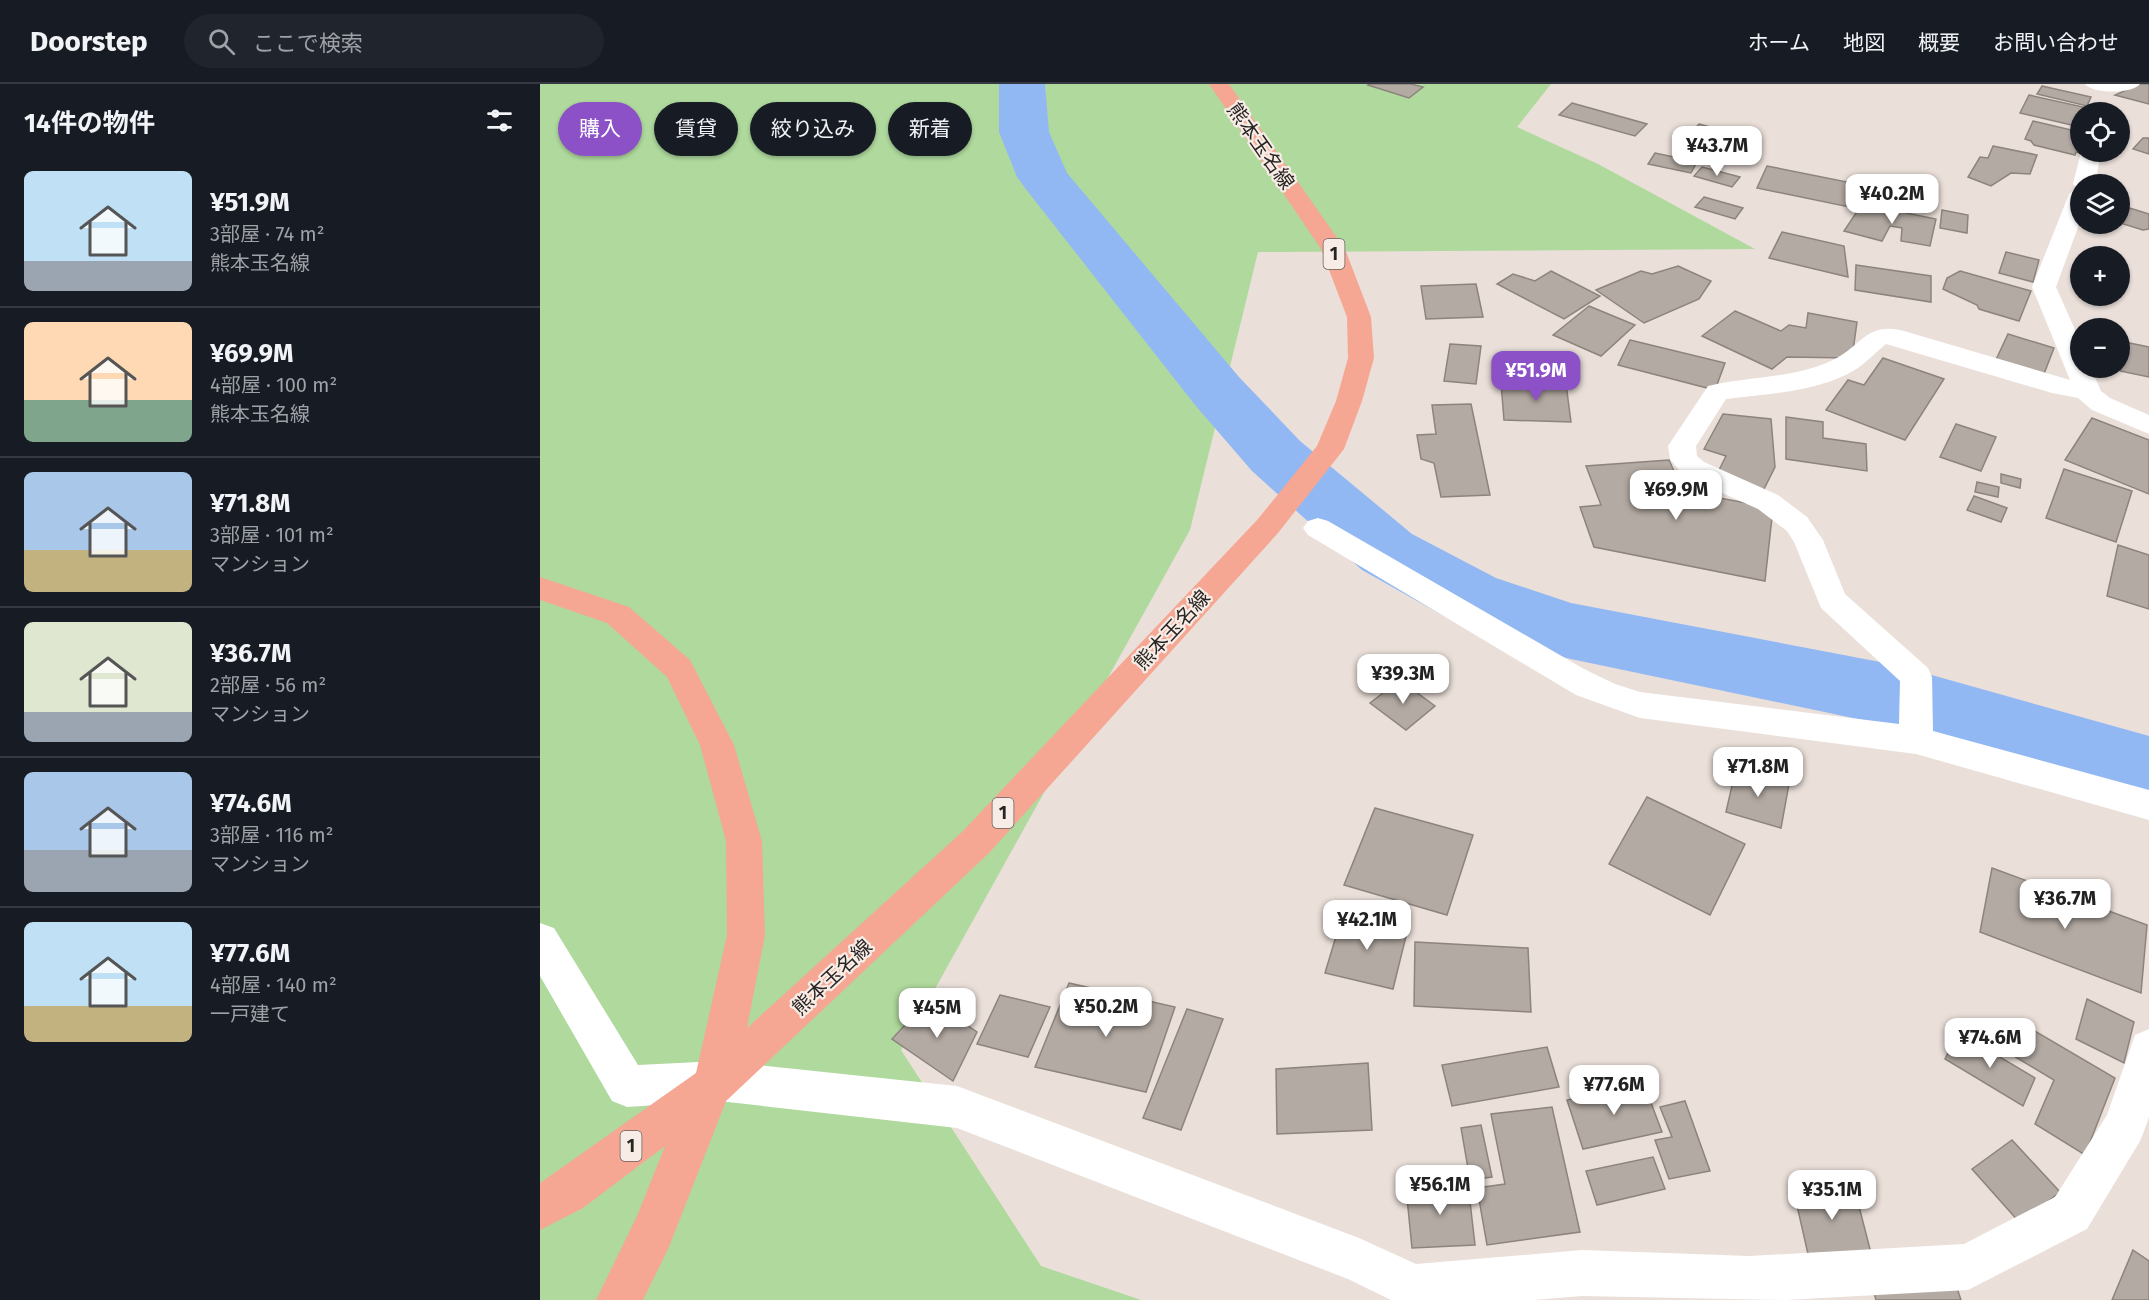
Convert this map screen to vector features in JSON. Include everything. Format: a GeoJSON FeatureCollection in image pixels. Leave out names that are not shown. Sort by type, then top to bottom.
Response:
{"type":"FeatureCollection","features":[{"type":"Feature","properties":{"kind":"main road","name":"熊本玉名線"},"geometry":{"type":"LineString","coordinates":[[540,1208],[567,1192],[719,1081],[976,842],[1268,526],[1330,449],[1349,401],[1361,358],[1359,317],[1333,249],[1219,84]]}},
{"type":"Feature","properties":{"kind":"main road"},"geometry":{"type":"LineString","coordinates":[[540,588],[618,615],[679,669],[717,745],[744,841],[746,935],[719,1066],[653,1231],[619,1300]]}},
{"type":"Feature","properties":{"kind":"street"},"geometry":{"type":"LineString","coordinates":[[2098,91],[2130,84]]}},
{"type":"Feature","properties":{"kind":"street"},"geometry":{"type":"LineString","coordinates":[[2070,220],[2044,287],[2055,308],[2086,390],[2101,404],[2149,425]]}},
{"type":"Feature","properties":{"kind":"street"},"geometry":{"type":"LineString","coordinates":[[1916,732],[1918,682],[1912,670],[1832,600],[1808,540],[1797,524],[1768,502],[1694,468],[1684,459],[1682,446],[1717,392],[1778,385],[1821,375],[1848,363],[1880,336],[1895,336],[2061,387],[2086,390]]}},
{"type":"Feature","properties":{"kind":"street"},"geometry":{"type":"LineString","coordinates":[[1318,528],[1518,644],[1578,683],[1608,697],[1640,705],[1916,732],[2149,806]]}},
{"type":"Feature","properties":{"kind":"street"},"geometry":{"type":"LineString","coordinates":[[540,940],[627,1086],[719,1081],[957,1107],[1359,1261],[1414,1287],[1582,1273],[1749,1279],[1968,1267],[2071,1213],[2125,1126],[2149,1049]]}},
{"type":"Feature","properties":{"kind":"green space"},"geometry":{"type":"Polygon","coordinates":[[[540,84],[1551,84],[1517,127],[1598,164],[1755,249],[1258,252],[1190,530],[901,1050],[1041,1266],[1141,1300],[540,1300],[540,84]]]}},
{"type":"Feature","properties":{"kind":"building"},"geometry":{"type":"Polygon","coordinates":[[[1411,84],[1423,87],[1409,98],[1368,85],[1411,84]]]}},
{"type":"Feature","properties":{"kind":"building"},"geometry":{"type":"Polygon","coordinates":[[[2140,84],[2149,84],[2149,104],[2115,95],[2140,84]]]}},
{"type":"Feature","properties":{"kind":"building"},"geometry":{"type":"Polygon","coordinates":[[[2042,86],[2091,97],[2089,102],[2070,102],[2037,94],[2042,86]]]}},
{"type":"Feature","properties":{"kind":"building"},"geometry":{"type":"Polygon","coordinates":[[[2029,95],[2070,104],[2070,125],[2020,113],[2029,95]]]}},
{"type":"Feature","properties":{"kind":"building"},"geometry":{"type":"Polygon","coordinates":[[[1572,103],[1647,124],[1635,136],[1559,115],[1572,103]]]}},
{"type":"Feature","properties":{"kind":"building"},"geometry":{"type":"Polygon","coordinates":[[[2033,121],[2070,130],[2070,154],[2034,145],[2025,139],[2033,121]]]}},
{"type":"Feature","properties":{"kind":"building"},"geometry":{"type":"Polygon","coordinates":[[[1699,124],[1761,141],[1746,159],[1683,142],[1699,124]]]}},
{"type":"Feature","properties":{"kind":"building"},"geometry":{"type":"Polygon","coordinates":[[[2143,138],[2149,138],[2149,154],[2133,149],[2143,138]]]}},
{"type":"Feature","properties":{"kind":"building"},"geometry":{"type":"Polygon","coordinates":[[[1993,146],[2037,155],[2030,174],[2011,173],[1991,186],[1968,177],[1980,157],[1988,158],[1993,146]]]}},
{"type":"Feature","properties":{"kind":"building"},"geometry":{"type":"Polygon","coordinates":[[[1655,153],[1697,162],[1691,173],[1648,164],[1655,153]]]}},
{"type":"Feature","properties":{"kind":"building"},"geometry":{"type":"Polygon","coordinates":[[[1767,166],[1862,185],[1854,208],[1757,188],[1767,166]]]}},
{"type":"Feature","properties":{"kind":"building"},"geometry":{"type":"Polygon","coordinates":[[[1702,167],[1740,177],[1732,187],[1694,176],[1702,167]]]}},
{"type":"Feature","properties":{"kind":"building"},"geometry":{"type":"Polygon","coordinates":[[[1704,197],[1743,208],[1735,219],[1695,207],[1704,197]]]}},
{"type":"Feature","properties":{"kind":"building"},"geometry":{"type":"Polygon","coordinates":[[[1862,204],[1936,219],[1930,246],[1901,241],[1902,228],[1890,226],[1882,241],[1844,231],[1862,204]]]}},
{"type":"Feature","properties":{"kind":"building"},"geometry":{"type":"Polygon","coordinates":[[[2130,208],[2149,214],[2149,229],[2143,230],[2130,226],[2130,208]]]}},
{"type":"Feature","properties":{"kind":"building"},"geometry":{"type":"Polygon","coordinates":[[[1942,210],[1968,215],[1967,233],[1940,228],[1942,210]]]}},
{"type":"Feature","properties":{"kind":"building"},"geometry":{"type":"Polygon","coordinates":[[[1782,232],[1844,246],[1848,277],[1769,258],[1782,232]]]}},
{"type":"Feature","properties":{"kind":"building"},"geometry":{"type":"Polygon","coordinates":[[[2006,252],[2039,260],[2033,282],[1999,273],[2006,252]]]}},
{"type":"Feature","properties":{"kind":"building"},"geometry":{"type":"Polygon","coordinates":[[[1856,265],[1931,276],[1931,302],[1855,290],[1856,265]]]}},
{"type":"Feature","properties":{"kind":"building"},"geometry":{"type":"Polygon","coordinates":[[[1678,266],[1711,281],[1699,299],[1644,323],[1596,290],[1641,271],[1652,274],[1678,266]]]}},
{"type":"Feature","properties":{"kind":"building"},"geometry":{"type":"Polygon","coordinates":[[[1551,271],[1600,296],[1564,319],[1497,284],[1513,274],[1535,281],[1551,271]]]}},
{"type":"Feature","properties":{"kind":"building"},"geometry":{"type":"Polygon","coordinates":[[[1960,271],[2031,291],[2019,321],[1979,309],[1977,305],[1943,289],[1947,278],[1960,271]]]}},
{"type":"Feature","properties":{"kind":"building"},"geometry":{"type":"Polygon","coordinates":[[[1476,284],[1483,317],[1426,319],[1421,286],[1476,284]]]}},
{"type":"Feature","properties":{"kind":"building"},"geometry":{"type":"Polygon","coordinates":[[[1589,306],[1635,325],[1601,356],[1553,335],[1589,306]]]}},
{"type":"Feature","properties":{"kind":"building"},"geometry":{"type":"Polygon","coordinates":[[[1735,311],[1781,331],[1789,325],[1806,328],[1808,313],[1857,322],[1852,358],[1787,357],[1772,369],[1702,336],[1735,311]]]}},
{"type":"Feature","properties":{"kind":"building"},"geometry":{"type":"Polygon","coordinates":[[[2008,334],[2054,348],[2042,379],[1994,364],[2008,334]]]}},
{"type":"Feature","properties":{"kind":"building"},"geometry":{"type":"Polygon","coordinates":[[[1630,340],[1725,363],[1715,390],[1618,365],[1630,340]]]}},
{"type":"Feature","properties":{"kind":"building"},"geometry":{"type":"Polygon","coordinates":[[[2130,343],[2149,347],[2149,377],[2130,373],[2130,343]]]}},
{"type":"Feature","properties":{"kind":"building"},"geometry":{"type":"Polygon","coordinates":[[[1450,344],[1481,346],[1476,384],[1444,381],[1450,344]]]}},
{"type":"Feature","properties":{"kind":"building"},"geometry":{"type":"Polygon","coordinates":[[[1883,358],[1944,379],[1905,440],[1826,410],[1848,380],[1864,385],[1883,358]]]}},
{"type":"Feature","properties":{"kind":"building"},"geometry":{"type":"Polygon","coordinates":[[[1501,383],[1566,384],[1571,422],[1504,420],[1501,383]]]}},
{"type":"Feature","properties":{"kind":"building"},"geometry":{"type":"Polygon","coordinates":[[[1471,404],[1490,495],[1441,497],[1434,463],[1421,459],[1417,435],[1436,434],[1432,405],[1471,404]]]}},
{"type":"Feature","properties":{"kind":"building"},"geometry":{"type":"Polygon","coordinates":[[[1723,414],[1771,419],[1775,467],[1762,493],[1715,478],[1726,456],[1704,449],[1723,414]]]}},
{"type":"Feature","properties":{"kind":"building"},"geometry":{"type":"Polygon","coordinates":[[[1786,417],[1823,422],[1823,438],[1866,444],[1867,471],[1786,459],[1786,417]]]}},
{"type":"Feature","properties":{"kind":"building"},"geometry":{"type":"Polygon","coordinates":[[[2092,418],[2149,440],[2149,494],[2065,460],[2092,418]]]}},
{"type":"Feature","properties":{"kind":"building"},"geometry":{"type":"Polygon","coordinates":[[[1956,424],[1996,437],[1981,471],[1940,457],[1956,424]]]}},
{"type":"Feature","properties":{"kind":"building"},"geometry":{"type":"Polygon","coordinates":[[[1669,460],[1683,491],[1773,508],[1765,581],[1594,547],[1580,507],[1601,505],[1586,466],[1669,460]]]}},
{"type":"Feature","properties":{"kind":"building"},"geometry":{"type":"Polygon","coordinates":[[[2064,469],[2132,491],[2116,542],[2046,518],[2064,469]]]}},
{"type":"Feature","properties":{"kind":"building"},"geometry":{"type":"Polygon","coordinates":[[[2001,474],[2021,479],[2020,488],[2001,483],[2001,474]]]}},
{"type":"Feature","properties":{"kind":"building"},"geometry":{"type":"Polygon","coordinates":[[[1977,482],[1999,487],[1998,497],[1975,492],[1977,482]]]}},
{"type":"Feature","properties":{"kind":"building"},"geometry":{"type":"Polygon","coordinates":[[[1974,496],[2007,508],[2001,522],[1967,510],[1974,496]]]}},
{"type":"Feature","properties":{"kind":"building"},"geometry":{"type":"Polygon","coordinates":[[[2118,545],[2149,555],[2149,609],[2107,596],[2118,545]]]}},
{"type":"Feature","properties":{"kind":"building"},"geometry":{"type":"Polygon","coordinates":[[[1400,680],[1435,706],[1406,730],[1370,703],[1400,680]]]}},
{"type":"Feature","properties":{"kind":"building"},"geometry":{"type":"Polygon","coordinates":[[[1736,768],[1789,784],[1781,828],[1726,812],[1736,768]]]}},
{"type":"Feature","properties":{"kind":"building"},"geometry":{"type":"Polygon","coordinates":[[[1647,797],[1745,844],[1710,915],[1609,864],[1647,797]]]}},
{"type":"Feature","properties":{"kind":"building"},"geometry":{"type":"Polygon","coordinates":[[[1375,808],[1473,835],[1447,915],[1344,885],[1375,808]]]}},
{"type":"Feature","properties":{"kind":"building"},"geometry":{"type":"Polygon","coordinates":[[[1992,868],[2147,925],[2141,993],[1980,932],[1992,868]]]}},
{"type":"Feature","properties":{"kind":"building"},"geometry":{"type":"Polygon","coordinates":[[[1343,913],[1408,928],[1393,989],[1325,973],[1343,913]]]}},
{"type":"Feature","properties":{"kind":"building"},"geometry":{"type":"Polygon","coordinates":[[[1415,942],[1528,948],[1531,1012],[1414,1006],[1415,942]]]}},
{"type":"Feature","properties":{"kind":"building"},"geometry":{"type":"Polygon","coordinates":[[[1069,983],[1175,1007],[1146,1092],[1035,1067],[1069,983]]]}},
{"type":"Feature","properties":{"kind":"building"},"geometry":{"type":"Polygon","coordinates":[[[1000,995],[1050,1007],[1028,1057],[977,1044],[1000,995]]]}},
{"type":"Feature","properties":{"kind":"building"},"geometry":{"type":"Polygon","coordinates":[[[929,999],[977,1032],[953,1081],[892,1039],[929,999]]]}},
{"type":"Feature","properties":{"kind":"building"},"geometry":{"type":"Polygon","coordinates":[[[2087,999],[2134,1022],[2124,1063],[2076,1039],[2087,999]]]}},
{"type":"Feature","properties":{"kind":"building"},"geometry":{"type":"Polygon","coordinates":[[[1187,1009],[1223,1019],[1181,1130],[1143,1118],[1187,1009]]]}},
{"type":"Feature","properties":{"kind":"building"},"geometry":{"type":"Polygon","coordinates":[[[2021,1023],[2115,1078],[2085,1155],[2035,1124],[2054,1080],[2007,1052],[2021,1023]]]}},
{"type":"Feature","properties":{"kind":"building"},"geometry":{"type":"Polygon","coordinates":[[[1958,1032],[2035,1078],[2023,1106],[1945,1059],[1958,1032]]]}},
{"type":"Feature","properties":{"kind":"building"},"geometry":{"type":"Polygon","coordinates":[[[1547,1047],[1559,1087],[1452,1106],[1442,1065],[1547,1047]]]}},
{"type":"Feature","properties":{"kind":"building"},"geometry":{"type":"Polygon","coordinates":[[[1368,1063],[1372,1130],[1277,1134],[1276,1069],[1368,1063]]]}},
{"type":"Feature","properties":{"kind":"building"},"geometry":{"type":"Polygon","coordinates":[[[1644,1084],[1662,1132],[1583,1149],[1567,1100],[1644,1084]]]}},
{"type":"Feature","properties":{"kind":"building"},"geometry":{"type":"Polygon","coordinates":[[[1685,1101],[1710,1171],[1669,1179],[1655,1140],[1672,1137],[1660,1107],[1685,1101]]]}},
{"type":"Feature","properties":{"kind":"building"},"geometry":{"type":"Polygon","coordinates":[[[1552,1107],[1580,1232],[1487,1245],[1477,1188],[1505,1184],[1491,1114],[1552,1107]]]}},
{"type":"Feature","properties":{"kind":"building"},"geometry":{"type":"Polygon","coordinates":[[[1481,1125],[1492,1177],[1470,1180],[1461,1128],[1481,1125]]]}},
{"type":"Feature","properties":{"kind":"building"},"geometry":{"type":"Polygon","coordinates":[[[2012,1140],[2060,1192],[2020,1223],[1972,1169],[2012,1140]]]}},
{"type":"Feature","properties":{"kind":"building"},"geometry":{"type":"Polygon","coordinates":[[[1653,1157],[1665,1189],[1597,1205],[1586,1171],[1653,1157]]]}},
{"type":"Feature","properties":{"kind":"building"},"geometry":{"type":"Polygon","coordinates":[[[1468,1184],[1475,1245],[1412,1248],[1406,1188],[1468,1184]]]}},
{"type":"Feature","properties":{"kind":"building"},"geometry":{"type":"Polygon","coordinates":[[[1854,1187],[1871,1253],[1808,1254],[1793,1188],[1854,1187]]]}},
{"type":"Feature","properties":{"kind":"building"},"geometry":{"type":"Polygon","coordinates":[[[2133,1250],[2149,1261],[2149,1300],[2112,1300],[2133,1250]]]}},
{"type":"Feature","properties":{"kind":"building"},"geometry":{"type":"Polygon","coordinates":[[[1956,1285],[1961,1300],[1876,1300],[1873,1290],[1956,1285]]]}},
{"type":"Feature","properties":{"kind":"waterway"},"geometry":{"type":"LineString","coordinates":[[1022,84],[1024,132],[1043,177],[1217,391],[1276,456],[1387,552],[1470,597],[1566,630],[1896,696],[2149,770]]}}]}
